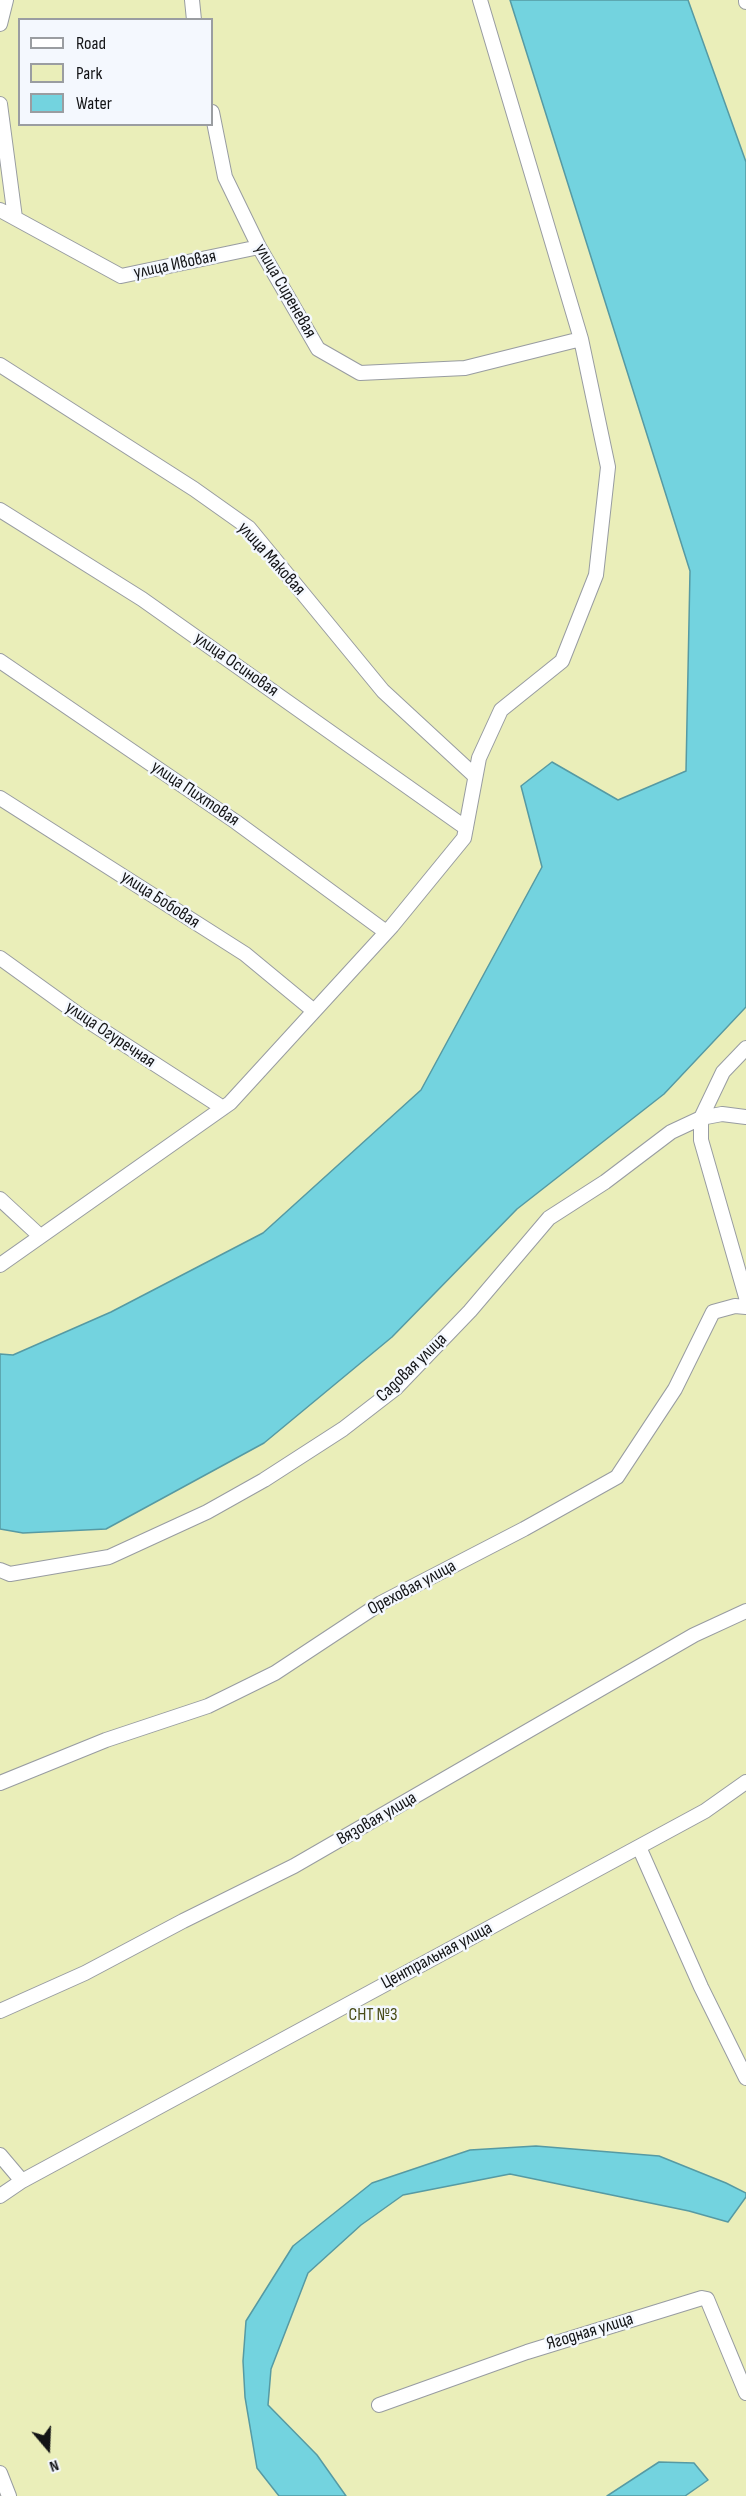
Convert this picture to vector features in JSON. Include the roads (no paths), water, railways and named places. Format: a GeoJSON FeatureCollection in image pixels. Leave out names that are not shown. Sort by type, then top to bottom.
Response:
{"type":"FeatureCollection","features":[{"type":"Feature","properties":{"kind":"street"},"geometry":{"type":"LineString","coordinates":[[0,24],[6,0]]}},
{"type":"Feature","properties":{"kind":"street"},"geometry":{"type":"LineString","coordinates":[[192,0],[194,18]]}},
{"type":"Feature","properties":{"kind":"street"},"geometry":{"type":"LineString","coordinates":[[0,1265],[230,1102],[386,932],[464,838],[478,758],[501,710],[562,661],[596,575],[608,467],[580,339],[480,0]]}},
{"type":"Feature","properties":{"kind":"street"},"geometry":{"type":"LineString","coordinates":[[0,104],[15,218]]}},
{"type":"Feature","properties":{"kind":"street","name":"улица Сиреневая"},"geometry":{"type":"LineString","coordinates":[[213,117],[225,177],[259,247],[318,349],[360,373],[465,368],[580,339]]}},
{"type":"Feature","properties":{"kind":"street","name":"улица Ивовая"},"geometry":{"type":"LineString","coordinates":[[0,210],[121,276],[259,247]]}},
{"type":"Feature","properties":{"kind":"street","name":"улица Маковая"},"geometry":{"type":"LineString","coordinates":[[0,365],[194,489],[249,528],[383,691],[475,776]]}},
{"type":"Feature","properties":{"kind":"street","name":"улица Осиновая"},"geometry":{"type":"LineString","coordinates":[[0,510],[142,599],[466,828]]}},
{"type":"Feature","properties":{"kind":"street","name":"улица Пихтовая"},"geometry":{"type":"LineString","coordinates":[[0,661],[236,822],[386,932]]}},
{"type":"Feature","properties":{"kind":"street","name":"улица Бобовая"},"geometry":{"type":"LineString","coordinates":[[0,798],[244,954],[314,1011]]}},
{"type":"Feature","properties":{"kind":"street","name":"улица Огуречная"},"geometry":{"type":"LineString","coordinates":[[0,958],[82,1017],[223,1108]]}},
{"type":"Feature","properties":{"kind":"street"},"geometry":{"type":"LineString","coordinates":[[746,1048],[723,1072],[701,1118],[701,1140],[746,1297]]}},
{"type":"Feature","properties":{"kind":"street","name":"Садовая улица"},"geometry":{"type":"LineString","coordinates":[[0,1570],[10,1574],[109,1557],[207,1512],[264,1480],[343,1429],[404,1379],[470,1311],[549,1218],[605,1182],[671,1132],[701,1118],[722,1114],[746,1117]]}},
{"type":"Feature","properties":{"kind":"street"},"geometry":{"type":"LineString","coordinates":[[0,1199],[40,1236]]}},
{"type":"Feature","properties":{"kind":"street","name":"Ореховая улица"},"geometry":{"type":"LineString","coordinates":[[0,1783],[106,1740],[208,1706],[275,1673],[381,1603],[524,1529],[617,1477],[675,1389],[713,1312],[735,1306],[746,1306]]}},
{"type":"Feature","properties":{"kind":"street","name":"Вязовая улица"},"geometry":{"type":"LineString","coordinates":[[0,2010],[85,1973],[294,1866],[694,1635],[746,1611]]}},
{"type":"Feature","properties":{"kind":"street","name":"Центральная улица"},"geometry":{"type":"LineString","coordinates":[[0,2196],[22,2181],[705,1811],[746,1782]]}},
{"type":"Feature","properties":{"kind":"street"},"geometry":{"type":"LineString","coordinates":[[639,1847],[701,1987],[746,2078]]}},
{"type":"Feature","properties":{"kind":"street"},"geometry":{"type":"LineString","coordinates":[[0,2154],[22,2181]]}},
{"type":"Feature","properties":{"kind":"street","name":"Ягодная улица"},"geometry":{"type":"LineString","coordinates":[[379,2405],[527,2352],[702,2298],[706,2299],[746,2393]]}},
{"type":"Feature","properties":{"kind":"street"},"geometry":{"type":"LineString","coordinates":[[0,2474],[9,2496]]}},
{"type":"Feature","properties":{"kind":"water"},"geometry":{"type":"Polygon","coordinates":[[[510,0],[688,0],[746,162],[746,1007],[664,1094],[517,1209],[392,1337],[264,1443],[106,1529],[23,1533],[0,1529],[0,1354],[13,1355],[111,1312],[263,1233],[421,1090],[542,867],[521,786],[552,762],[618,800],[686,771],[690,571],[510,0]]]}},
{"type":"Feature","properties":{"kind":"water"},"geometry":{"type":"Polygon","coordinates":[[[536,2146],[659,2156],[726,2183],[746,2193],[746,2197],[728,2222],[689,2211],[510,2174],[403,2195],[361,2225],[308,2273],[271,2369],[268,2405],[317,2455],[346,2496],[279,2496],[257,2468],[245,2397],[243,2361],[246,2321],[293,2246],[372,2183],[470,2150],[536,2146]]]}},
{"type":"Feature","properties":{"kind":"water"},"geometry":{"type":"Polygon","coordinates":[[[659,2462],[694,2463],[708,2480],[685,2496],[607,2496],[659,2462]]]}},
{"type":"Feature","properties":{"kind":"park label","name":"СНТ №3"},"geometry":{"type":"Point","coordinates":[373,2015]}}]}
